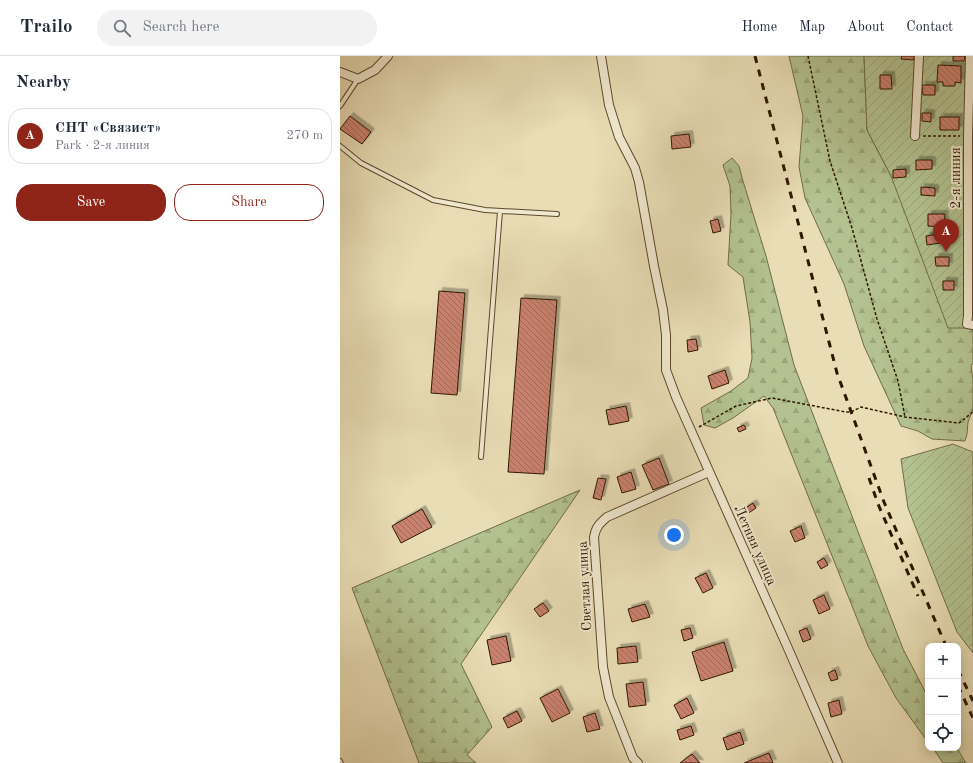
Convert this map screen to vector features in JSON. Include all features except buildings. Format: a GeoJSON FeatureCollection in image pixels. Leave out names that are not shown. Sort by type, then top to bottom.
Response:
{"type":"FeatureCollection","features":[{"type":"Feature","properties":{"kind":"street"},"geometry":{"type":"LineString","coordinates":[[340,72],[358,79],[376,70],[388,56]]}},
{"type":"Feature","properties":{"kind":"street","name":"Летняя улица"},"geometry":{"type":"LineString","coordinates":[[601,56],[609,105],[620,137],[640,182],[663,310],[666,335],[666,370],[691,432],[838,763]]}},
{"type":"Feature","properties":{"kind":"street"},"geometry":{"type":"LineString","coordinates":[[916,136],[919,56]]}},
{"type":"Feature","properties":{"kind":"street","name":"2-я линия"},"geometry":{"type":"LineString","coordinates":[[970,56],[968,136],[968,316],[970,324]]}},
{"type":"Feature","properties":{"kind":"street","name":"Светлая улица"},"geometry":{"type":"LineString","coordinates":[[638,763],[633,758],[610,697],[602,667],[594,537],[595,530],[600,523],[607,518],[709,472]]}},
{"type":"Feature","properties":{"kind":"lane"},"geometry":{"type":"LineString","coordinates":[[340,106],[358,79]]}},
{"type":"Feature","properties":{"kind":"lane"},"geometry":{"type":"LineString","coordinates":[[340,146],[361,163],[432,200],[485,210],[557,214]]}},
{"type":"Feature","properties":{"kind":"lane"},"geometry":{"type":"LineString","coordinates":[[481,457],[500,211]]}},
{"type":"Feature","properties":{"kind":"path"},"geometry":{"type":"LineString","coordinates":[[808,56],[830,161],[852,228],[877,319],[898,382],[905,417]]}},
{"type":"Feature","properties":{"kind":"path"},"geometry":{"type":"LineString","coordinates":[[916,136],[968,136]]}},
{"type":"Feature","properties":{"kind":"path"},"geometry":{"type":"LineString","coordinates":[[691,432],[736,406],[772,398],[846,412],[851,412],[861,407],[905,417],[959,423],[973,412]]}},
{"type":"Feature","properties":{"kind":"green space"},"geometry":{"type":"Polygon","coordinates":[[[789,56],[864,56],[867,130],[973,328],[973,364],[971,365],[973,379],[973,409],[968,422],[965,441],[932,439],[918,431],[901,426],[864,346],[844,284],[805,198],[799,167],[803,116],[789,56]]]}},
{"type":"Feature","properties":{"kind":"green space"},"geometry":{"type":"Polygon","coordinates":[[[864,56],[973,56],[973,328],[948,328],[891,176],[867,130],[864,56]]]}},
{"type":"Feature","properties":{"kind":"green space"},"geometry":{"type":"Polygon","coordinates":[[[732,158],[739,166],[766,256],[794,365],[903,649],[925,691],[925,738],[896,698],[868,646],[773,408],[764,396],[733,418],[715,428],[704,425],[701,408],[731,391],[748,378],[752,358],[750,322],[743,277],[728,265],[731,214],[730,186],[723,165],[732,158]]]}},
{"type":"Feature","properties":{"kind":"green space"},"geometry":{"type":"Polygon","coordinates":[[[953,444],[973,452],[973,653],[957,632],[908,508],[901,459],[953,444]]]}},
{"type":"Feature","properties":{"kind":"green space"},"geometry":{"type":"Polygon","coordinates":[[[580,490],[461,664],[492,727],[467,755],[476,763],[419,763],[352,588],[580,490]]]}},
{"type":"Feature","properties":{"kind":"green space"},"geometry":{"type":"Polygon","coordinates":[[[935,751],[959,751],[966,763],[943,763],[935,751]]]}},
{"type":"Feature","properties":{"kind":"railway"},"geometry":{"type":"LineString","coordinates":[[755,56],[837,373],[884,502],[945,643]]}},
{"type":"Feature","properties":{"kind":"railway"},"geometry":{"type":"LineString","coordinates":[[869,478],[878,504],[918,596]]}},
{"type":"Feature","properties":{"kind":"railway"},"geometry":{"type":"LineString","coordinates":[[961,676],[973,701]]}},
{"type":"Feature","properties":{"kind":"railway"},"geometry":{"type":"LineString","coordinates":[[961,692],[973,718]]}},
{"type":"Feature","properties":{"kind":"place","name":"СНТ «Связист»"},"geometry":{"type":"Point","coordinates":[946,252]}}]}
